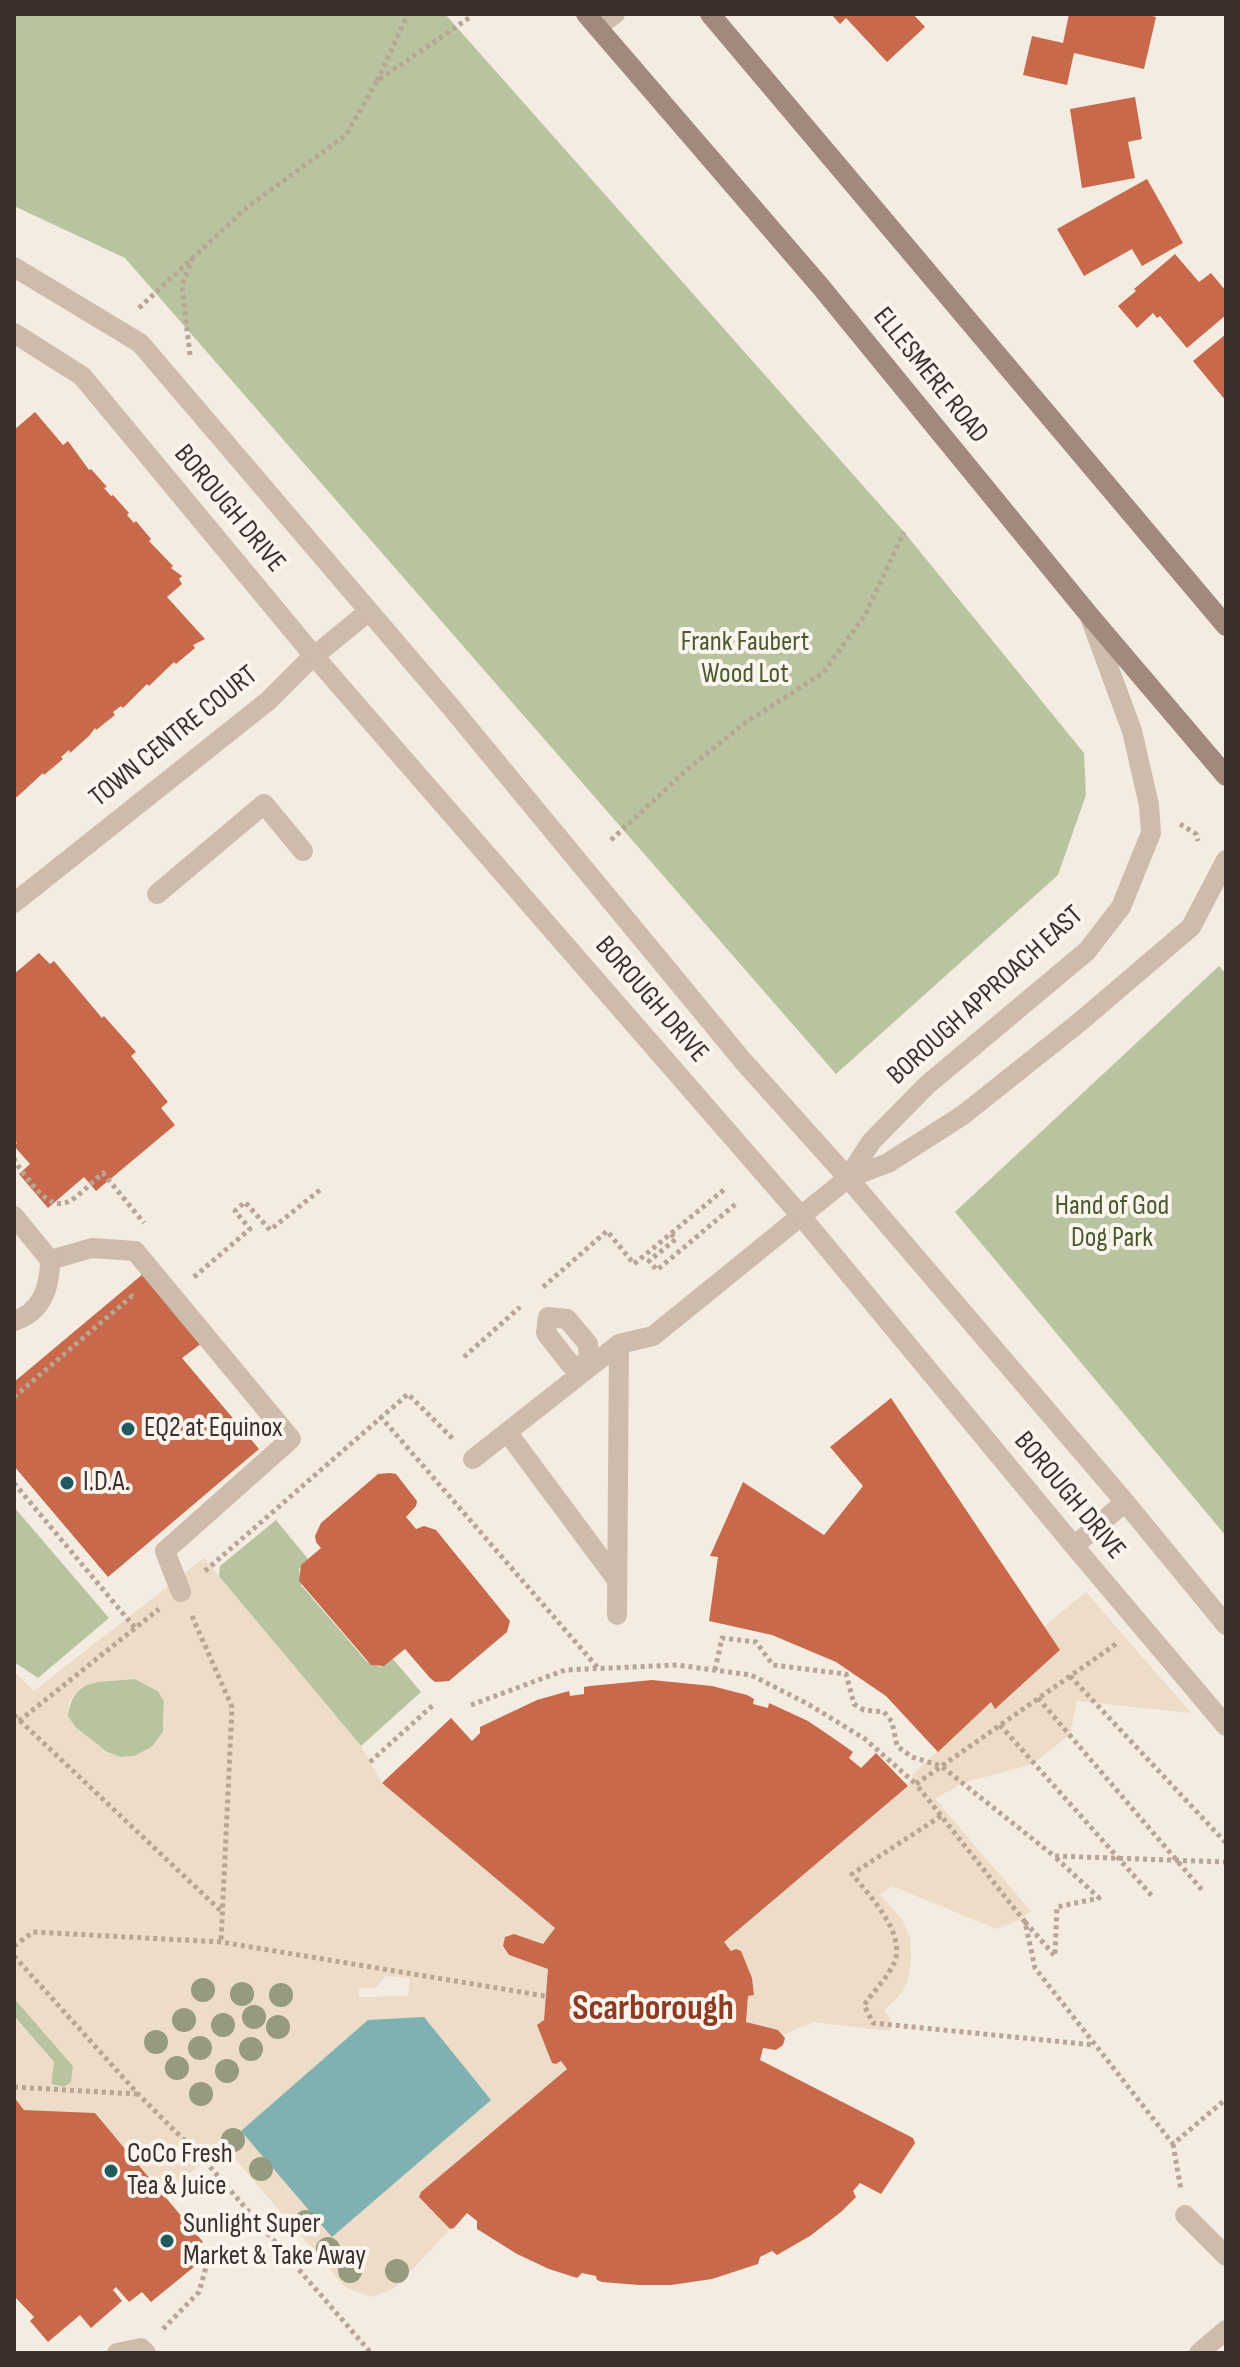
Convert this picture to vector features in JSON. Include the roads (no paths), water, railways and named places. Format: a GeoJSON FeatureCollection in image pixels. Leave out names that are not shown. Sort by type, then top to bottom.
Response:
{"type":"FeatureCollection","features":[{"type":"Feature","properties":{"kind":"main road"},"geometry":{"type":"LineString","coordinates":[[710,14],[1224,628]]}},
{"type":"Feature","properties":{"kind":"main road","name":"ELLESMERE ROAD"},"geometry":{"type":"LineString","coordinates":[[592,21],[821,287],[1090,616],[1226,776]]}},
{"type":"Feature","properties":{"kind":"street"},"geometry":{"type":"LineString","coordinates":[[592,21],[615,14]]}},
{"type":"Feature","properties":{"kind":"street","name":"BOROUGH DRIVE"},"geometry":{"type":"LineString","coordinates":[[14,267],[140,343],[461,718],[743,1061],[848,1178],[1226,1625]]}},
{"type":"Feature","properties":{"kind":"street","name":"BOROUGH DRIVE"},"geometry":{"type":"LineString","coordinates":[[14,333],[82,376],[314,656],[801,1216],[1226,1726]]}},
{"type":"Feature","properties":{"kind":"street","name":"TOWN CENTRE COURT"},"geometry":{"type":"LineString","coordinates":[[14,903],[268,701],[314,656],[368,612]]}},
{"type":"Feature","properties":{"kind":"street","name":"BOROUGH APPROACH EAST"},"geometry":{"type":"LineString","coordinates":[[848,1178],[871,1142],[918,1095],[1087,951],[1121,907],[1151,833],[1149,805],[1132,731],[1090,616]]}},
{"type":"Feature","properties":{"kind":"street"},"geometry":{"type":"LineString","coordinates":[[157,894],[264,804],[303,851]]}},
{"type":"Feature","properties":{"kind":"street","name":"BOROUGH APPROACH EAST"},"geometry":{"type":"LineString","coordinates":[[619,1344],[653,1336],[848,1178],[888,1163],[963,1115],[1081,1021],[1191,927],[1226,860]]}},
{"type":"Feature","properties":{"kind":"street"},"geometry":{"type":"LineString","coordinates":[[14,1216],[50,1260],[50,1273],[41,1301],[32,1313],[14,1321]]}},
{"type":"Feature","properties":{"kind":"street"},"geometry":{"type":"LineString","coordinates":[[50,1260],[92,1248],[135,1251],[291,1439],[165,1551],[181,1592]]}},
{"type":"Feature","properties":{"kind":"street"},"geometry":{"type":"LineString","coordinates":[[473,1459],[619,1344]]}},
{"type":"Feature","properties":{"kind":"street"},"geometry":{"type":"LineString","coordinates":[[617,1615],[619,1344]]}},
{"type":"Feature","properties":{"kind":"street"},"geometry":{"type":"LineString","coordinates":[[507,1432],[617,1580]]}},
{"type":"Feature","properties":{"kind":"street"},"geometry":{"type":"LineString","coordinates":[[1074,1546],[1125,1502]]}},
{"type":"Feature","properties":{"kind":"street"},"geometry":{"type":"LineString","coordinates":[[1185,2215],[1226,2256]]}},
{"type":"Feature","properties":{"kind":"street"},"geometry":{"type":"LineString","coordinates":[[1199,2353],[1226,2330]]}},
{"type":"Feature","properties":{"kind":"street"},"geometry":{"type":"LineString","coordinates":[[117,2353],[141,2348],[146,2353]]}},
{"type":"Feature","properties":{"kind":"water"},"geometry":{"type":"Polygon","coordinates":[[[424,2017],[491,2100],[332,2237],[241,2131],[368,2020],[424,2017]]]}},
{"type":"Feature","properties":{"kind":"place","name":"EQ2 at Equinox"},"geometry":{"type":"Point","coordinates":[128,1429]}},
{"type":"Feature","properties":{"kind":"place","name":"I.D.A."},"geometry":{"type":"Point","coordinates":[67,1483]}},
{"type":"Feature","properties":{"kind":"place","name":"CoCo Fresh Tea & Juice"},"geometry":{"type":"Point","coordinates":[111,2171]}},
{"type":"Feature","properties":{"kind":"place","name":"Sunlight Super Market & Take Away"},"geometry":{"type":"Point","coordinates":[167,2241]}},
{"type":"Feature","properties":{"kind":"district","name":"Scarborough"},"geometry":{"type":"Point","coordinates":[653,2010]}},
{"type":"Feature","properties":{"kind":"park label","name":"Frank Faubert Wood Lot"},"geometry":{"type":"Point","coordinates":[745,659]}},
{"type":"Feature","properties":{"kind":"park label","name":"Hand of God Dog Park"},"geometry":{"type":"Point","coordinates":[1112,1223]}}]}
